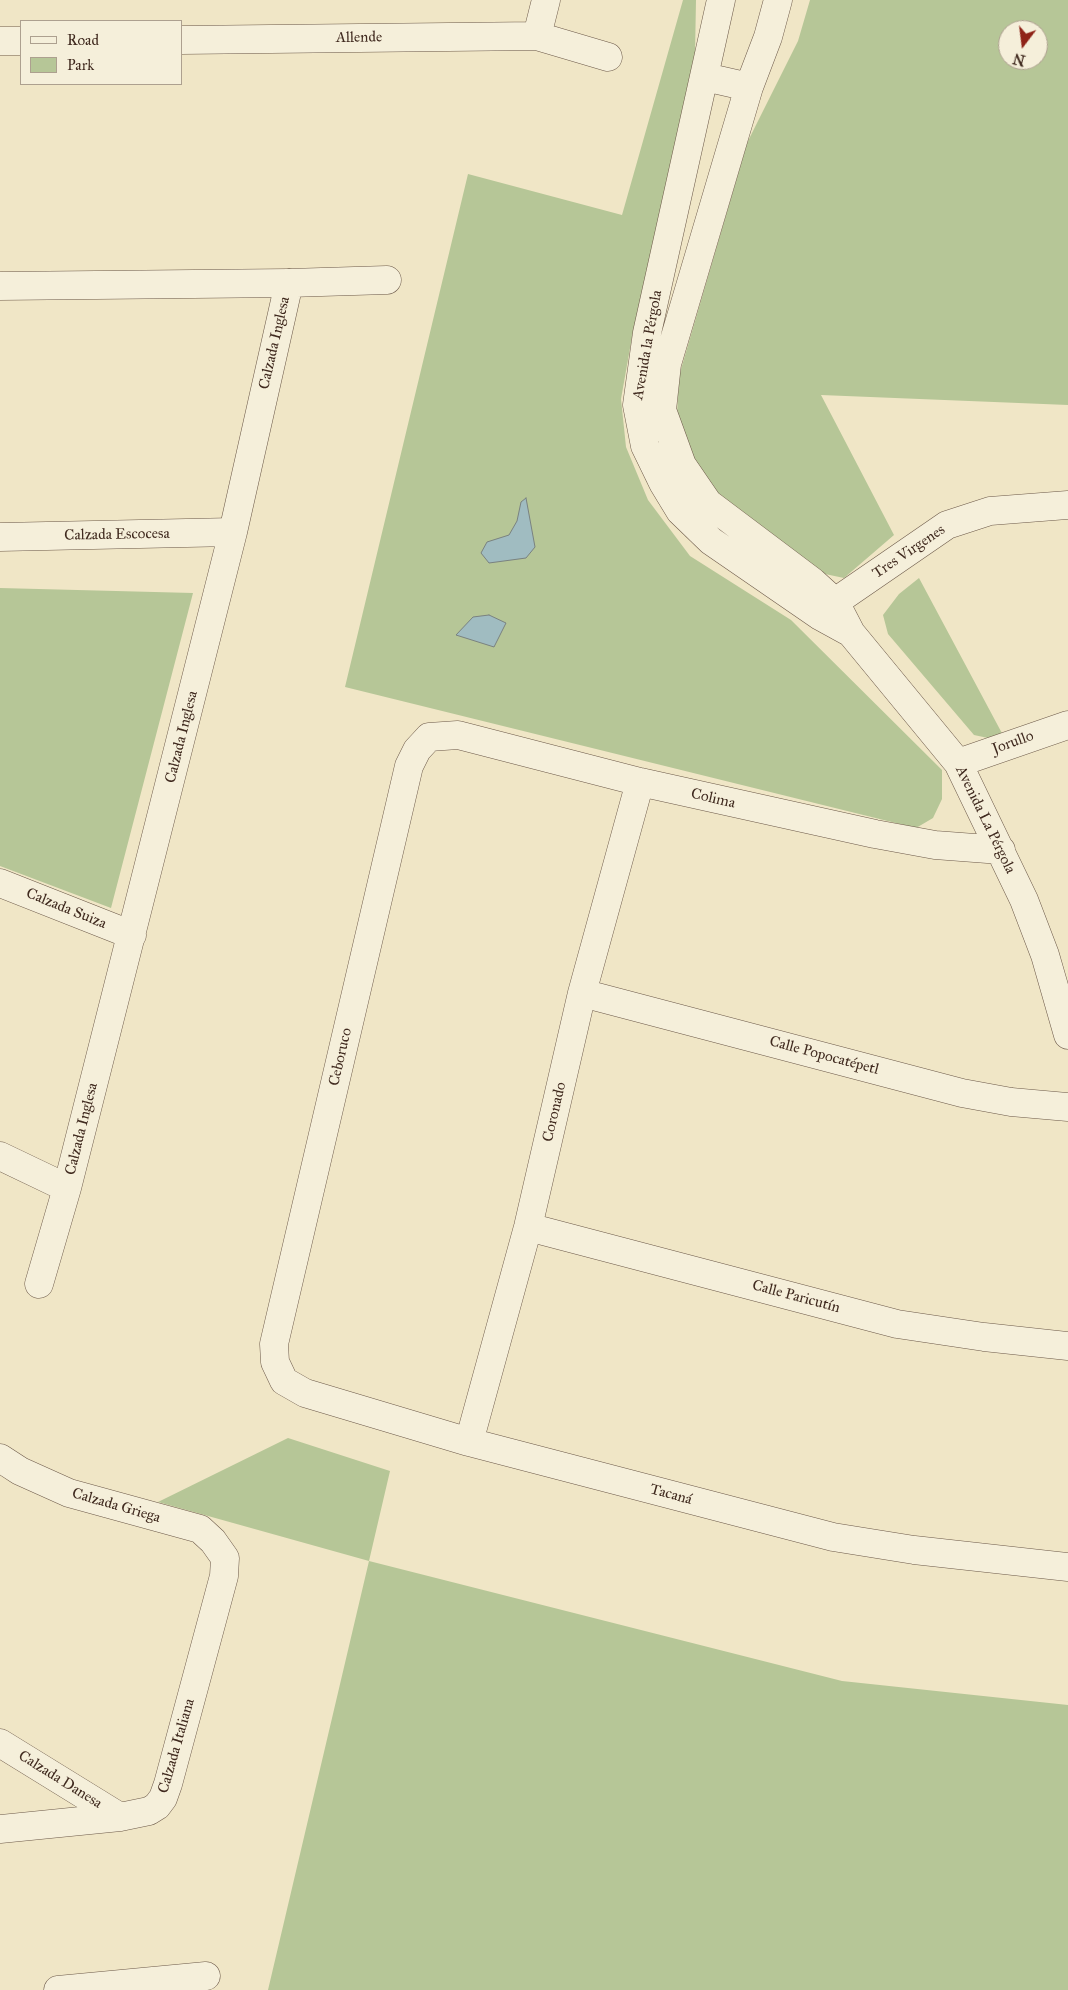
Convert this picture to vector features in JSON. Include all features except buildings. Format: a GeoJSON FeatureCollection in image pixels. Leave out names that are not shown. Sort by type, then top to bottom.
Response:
{"type":"FeatureCollection","features":[{"type":"Feature","properties":{"kind":"street"},"geometry":{"type":"LineString","coordinates":[[537,36],[546,0]]}},
{"type":"Feature","properties":{"kind":"street","name":"Avenida la Pérgola"},"geometry":{"type":"LineString","coordinates":[[721,0],[647,333],[637,405],[645,446],[663,483],[680,511],[711,541],[828,609]]}},
{"type":"Feature","properties":{"kind":"street","name":"Avenida la Pérgola"},"geometry":{"type":"LineString","coordinates":[[778,0],[768,37],[749,87],[666,364],[662,410],[682,464],[708,502],[813,582],[828,609]]}},
{"type":"Feature","properties":{"kind":"street","name":"Allende"},"geometry":{"type":"LineString","coordinates":[[182,40],[537,36],[608,57]]}},
{"type":"Feature","properties":{"kind":"street"},"geometry":{"type":"LineString","coordinates":[[0,42],[20,41]]}},
{"type":"Feature","properties":{"kind":"street"},"geometry":{"type":"LineString","coordinates":[[705,77],[749,87]]}},
{"type":"Feature","properties":{"kind":"street","name":"Calzada Inglesa"},"geometry":{"type":"LineString","coordinates":[[0,286],[387,280]]}},
{"type":"Feature","properties":{"kind":"street","name":"Calzada Inglesa"},"geometry":{"type":"LineString","coordinates":[[39,1284],[67,1188],[233,532],[289,283]]}},
{"type":"Feature","properties":{"kind":"street","name":"Tres Virgenes"},"geometry":{"type":"LineString","coordinates":[[828,609],[947,526],[990,511],[1068,505]]}},
{"type":"Feature","properties":{"kind":"street","name":"Calzada Escocesa"},"geometry":{"type":"LineString","coordinates":[[0,537],[233,532]]}},
{"type":"Feature","properties":{"kind":"street","name":"Avenida La Pérgola"},"geometry":{"type":"LineString","coordinates":[[828,609],[851,633],[958,763],[1024,900],[1056,952],[1068,1035]]}},
{"type":"Feature","properties":{"kind":"street","name":"Jorullo"},"geometry":{"type":"LineString","coordinates":[[958,763],[1068,725]]}},
{"type":"Feature","properties":{"kind":"street","name":"Colima"},"geometry":{"type":"LineString","coordinates":[[429,737],[458,735],[640,782],[874,834],[934,845],[1001,850]]}},
{"type":"Feature","properties":{"kind":"street","name":"Ceboruco"},"geometry":{"type":"LineString","coordinates":[[284,1381],[275,1362],[274,1344],[408,766],[417,750],[429,737]]}},
{"type":"Feature","properties":{"kind":"street","name":"Coronado"},"geometry":{"type":"LineString","coordinates":[[468,1442],[528,1227],[582,993],[640,782]]}},
{"type":"Feature","properties":{"kind":"street","name":"Calzada Suiza"},"geometry":{"type":"LineString","coordinates":[[0,883],[132,935]]}},
{"type":"Feature","properties":{"kind":"street","name":"Calle Popocatépetl"},"geometry":{"type":"LineString","coordinates":[[582,993],[962,1092],[1011,1102],[1068,1107]]}},
{"type":"Feature","properties":{"kind":"street","name":"Calzada Inglesa"},"geometry":{"type":"LineString","coordinates":[[0,1156],[67,1188]]}},
{"type":"Feature","properties":{"kind":"street","name":"Calle Paricutín"},"geometry":{"type":"LineString","coordinates":[[528,1227],[897,1324],[984,1337],[1068,1346]]}},
{"type":"Feature","properties":{"kind":"street","name":"Tacaná"},"geometry":{"type":"LineString","coordinates":[[284,1381],[305,1393],[468,1442],[833,1537],[914,1550],[1068,1567]]}},
{"type":"Feature","properties":{"kind":"street","name":"Calzada Griega"},"geometry":{"type":"LineString","coordinates":[[0,1458],[20,1471],[69,1493],[200,1529],[213,1541],[225,1558]]}},
{"type":"Feature","properties":{"kind":"street","name":"Calzada Italiana"},"geometry":{"type":"LineString","coordinates":[[0,1829],[120,1817],[150,1811],[163,1798],[224,1576],[225,1558]]}},
{"type":"Feature","properties":{"kind":"street","name":"Calzada Danesa"},"geometry":{"type":"LineString","coordinates":[[0,1743],[120,1817]]}},
{"type":"Feature","properties":{"kind":"street"},"geometry":{"type":"LineString","coordinates":[[58,1990],[95,1989],[206,1976]]}},
{"type":"Feature","properties":{"kind":"green space"},"geometry":{"type":"Polygon","coordinates":[[[683,0],[696,0],[694,109],[632,337],[621,399],[626,447],[648,500],[690,556],[791,620],[942,770],[942,799],[933,818],[916,828],[345,687],[468,174],[622,215],[683,0]]]}},
{"type":"Feature","properties":{"kind":"green space"},"geometry":{"type":"Polygon","coordinates":[[[810,0],[1068,0],[1068,405],[821,395],[894,535],[844,578],[825,574],[713,492],[693,463],[677,414],[679,376],[747,143],[798,41],[810,0]]]}},
{"type":"Feature","properties":{"kind":"green space"},"geometry":{"type":"Polygon","coordinates":[[[919,578],[1004,737],[988,738],[974,735],[888,634],[883,615],[899,594],[919,578]]]}},
{"type":"Feature","properties":{"kind":"green space"},"geometry":{"type":"Polygon","coordinates":[[[0,588],[193,593],[111,908],[0,866],[0,588]]]}},
{"type":"Feature","properties":{"kind":"green space"},"geometry":{"type":"Polygon","coordinates":[[[288,1438],[390,1471],[369,1561],[158,1502],[288,1438]]]}},
{"type":"Feature","properties":{"kind":"green space"},"geometry":{"type":"Polygon","coordinates":[[[369,1561],[842,1681],[1068,1705],[1068,1990],[268,1990],[369,1561]]]}},
{"type":"Feature","properties":{"kind":"water"},"geometry":{"type":"Polygon","coordinates":[[[526,498],[535,547],[526,558],[489,563],[481,553],[487,542],[509,535],[517,521],[521,502],[526,498]]]}},
{"type":"Feature","properties":{"kind":"water"},"geometry":{"type":"Polygon","coordinates":[[[489,615],[506,623],[494,647],[456,635],[473,617],[489,615]]]}}]}
